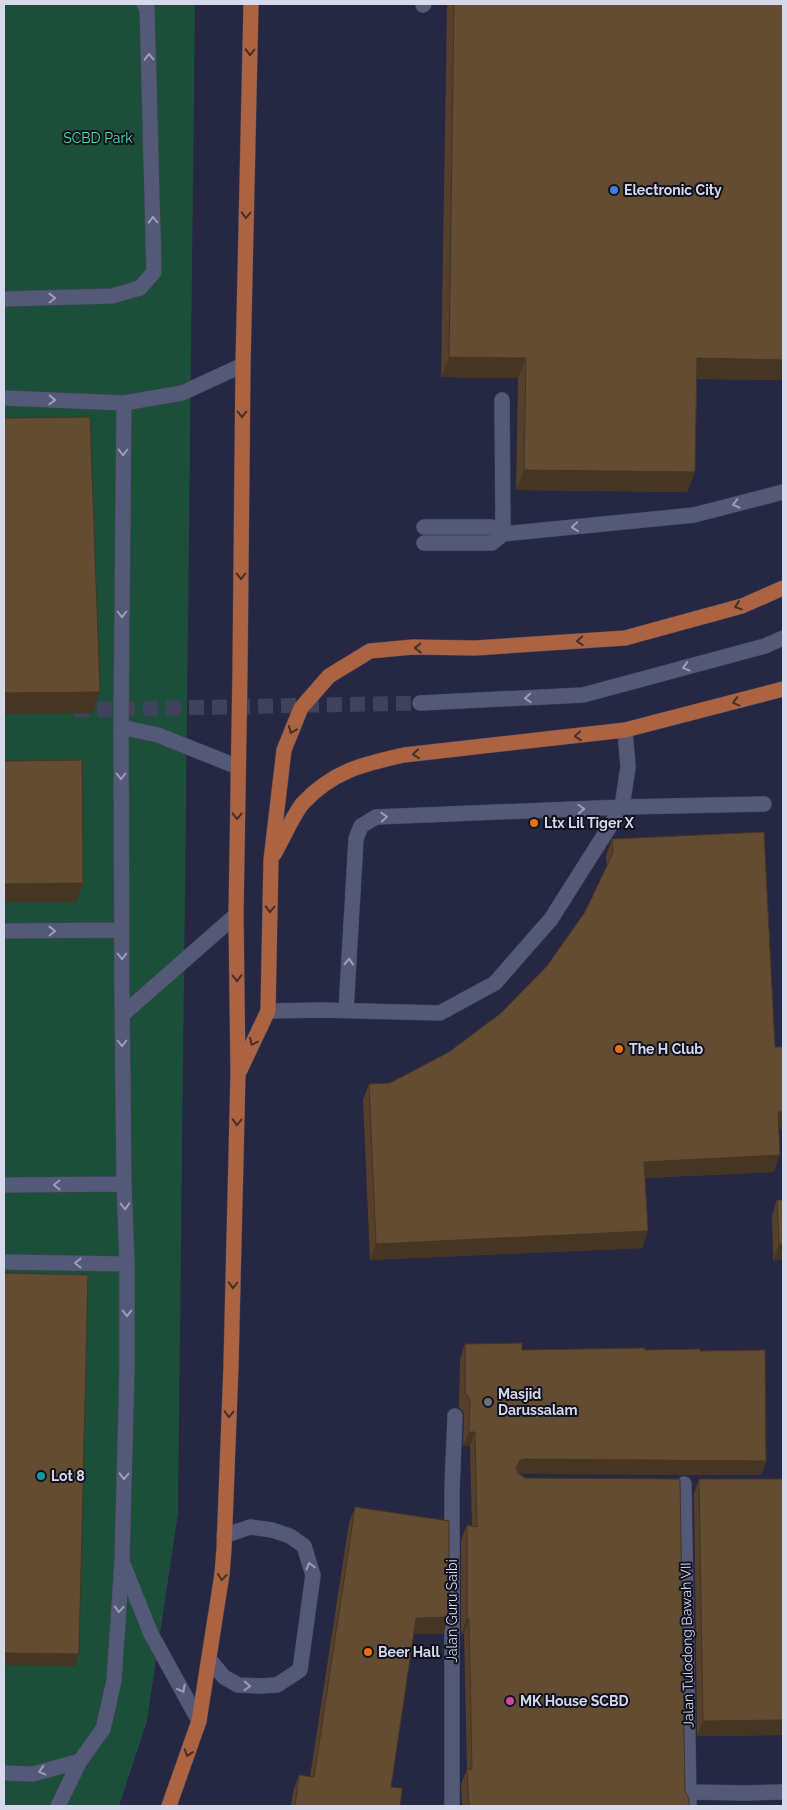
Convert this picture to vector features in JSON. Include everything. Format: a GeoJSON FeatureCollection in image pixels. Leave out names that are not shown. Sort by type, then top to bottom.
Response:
{"type":"FeatureCollection","features":[{"type":"Feature","properties":{"kind":"main road"},"geometry":{"type":"LineString","coordinates":[[169,1806],[199,1721],[222,1574],[224,1536],[231,1366],[238,1073],[236,915],[243,365],[251,4]]}},
{"type":"Feature","properties":{"kind":"main road"},"geometry":{"type":"LineString","coordinates":[[238,1073],[268,1011],[271,860],[284,750],[301,708],[329,676],[370,651],[413,647],[475,648],[625,638],[742,606],[783,588]]}},
{"type":"Feature","properties":{"kind":"main road"},"geometry":{"type":"LineString","coordinates":[[271,860],[302,804],[338,774],[372,762],[404,755],[625,730],[783,689]]}},
{"type":"Feature","properties":{"kind":"street"},"geometry":{"type":"LineString","coordinates":[[4,299],[112,296],[140,288],[154,272],[147,7],[144,4]]}},
{"type":"Feature","properties":{"kind":"street"},"geometry":{"type":"LineString","coordinates":[[4,398],[124,403],[182,393],[243,365]]}},
{"type":"Feature","properties":{"kind":"street"},"geometry":{"type":"LineString","coordinates":[[502,400],[503,534]]}},
{"type":"Feature","properties":{"kind":"street"},"geometry":{"type":"LineString","coordinates":[[58,1806],[80,1761],[103,1729],[114,1681],[122,1560],[127,1369],[122,1015],[121,728],[124,403]]}},
{"type":"Feature","properties":{"kind":"street"},"geometry":{"type":"LineString","coordinates":[[424,543],[492,543],[503,534],[694,515],[783,492]]}},
{"type":"Feature","properties":{"kind":"street"},"geometry":{"type":"LineString","coordinates":[[424,527],[491,527],[503,534]]}},
{"type":"Feature","properties":{"kind":"street"},"geometry":{"type":"LineString","coordinates":[[420,703],[583,695],[765,646],[783,638]]}},
{"type":"Feature","properties":{"kind":"street"},"geometry":{"type":"LineString","coordinates":[[121,728],[158,735],[238,767]]}},
{"type":"Feature","properties":{"kind":"street"},"geometry":{"type":"LineString","coordinates":[[268,1011],[440,1013],[495,983],[551,919],[622,807],[628,767],[625,730]]}},
{"type":"Feature","properties":{"kind":"street"},"geometry":{"type":"LineString","coordinates":[[346,1011],[356,839],[361,826],[376,817],[622,807],[764,804]]}},
{"type":"Feature","properties":{"kind":"street"},"geometry":{"type":"LineString","coordinates":[[122,1015],[236,915]]}},
{"type":"Feature","properties":{"kind":"street"},"geometry":{"type":"LineString","coordinates":[[4,931],[122,930]]}},
{"type":"Feature","properties":{"kind":"street"},"geometry":{"type":"LineString","coordinates":[[4,1185],[124,1184]]}},
{"type":"Feature","properties":{"kind":"street"},"geometry":{"type":"LineString","coordinates":[[4,1262],[127,1264]]}},
{"type":"Feature","properties":{"kind":"street","name":"Jalan Guru Saibi"},"geometry":{"type":"LineString","coordinates":[[452,1806],[452,1489],[455,1416]]}},
{"type":"Feature","properties":{"kind":"street","name":"Jalan Tulodong Bawah VII"},"geometry":{"type":"LineString","coordinates":[[665,1484],[689,1484],[690,1799]]}},
{"type":"Feature","properties":{"kind":"street"},"geometry":{"type":"LineString","coordinates":[[209,1659],[224,1677],[238,1685],[277,1685],[300,1670],[313,1575],[304,1546],[290,1536],[272,1530],[250,1527],[224,1536]]}},
{"type":"Feature","properties":{"kind":"street"},"geometry":{"type":"LineString","coordinates":[[122,1560],[151,1634],[199,1721]]}},
{"type":"Feature","properties":{"kind":"street"},"geometry":{"type":"LineString","coordinates":[[4,1773],[33,1774],[80,1761]]}},
{"type":"Feature","properties":{"kind":"street"},"geometry":{"type":"LineString","coordinates":[[690,1799],[746,1800],[783,1792]]}},
{"type":"Feature","properties":{"kind":"green space","name":"SCBD Park"},"geometry":{"type":"Polygon","coordinates":[[[4,4],[195,4],[178,1513],[147,1721],[119,1806],[4,1806],[4,4]]]}},
{"type":"Feature","properties":{"kind":"building","name":"Electronic City"},"geometry":{"type":"Polygon","coordinates":[[[454,4],[783,4],[783,360],[697,358],[695,472],[524,470],[526,358],[449,357],[454,4]]]}},
{"type":"Feature","properties":{"kind":"building"},"geometry":{"type":"Polygon","coordinates":[[[90,417],[100,692],[4,693],[4,418],[90,417]]]}},
{"type":"Feature","properties":{"kind":"building"},"geometry":{"type":"Polygon","coordinates":[[[82,760],[83,883],[4,884],[4,761],[82,760]]]}},
{"type":"Feature","properties":{"kind":"building","name":"The H Club"},"geometry":{"type":"Polygon","coordinates":[[[764,832],[775,1047],[783,1047],[783,1112],[778,1112],[780,1155],[644,1162],[648,1231],[376,1244],[369,1084],[390,1083],[449,1052],[501,1013],[547,966],[585,912],[613,853],[612,839],[764,832]]]}},
{"type":"Feature","properties":{"kind":"building"},"geometry":{"type":"Polygon","coordinates":[[[777,1200],[783,1200],[783,1244],[779,1244],[777,1200]]]}},
{"type":"Feature","properties":{"kind":"building","name":"Lot 8"},"geometry":{"type":"Polygon","coordinates":[[[4,1273],[88,1275],[79,1654],[4,1653],[4,1273]]]}},
{"type":"Feature","properties":{"kind":"building"},"geometry":{"type":"Polygon","coordinates":[[[522,1343],[522,1350],[645,1348],[645,1350],[700,1349],[700,1351],[765,1350],[766,1461],[525,1459],[520,1460],[516,1468],[518,1473],[525,1478],[680,1479],[685,1791],[689,1799],[689,1806],[469,1806],[467,1769],[472,1769],[469,1619],[467,1619],[467,1525],[477,1527],[475,1432],[469,1432],[470,1402],[465,1393],[465,1344],[522,1343]]]}},
{"type":"Feature","properties":{"kind":"building"},"geometry":{"type":"Polygon","coordinates":[[[699,1479],[783,1479],[783,1720],[703,1721],[699,1479]]]}},
{"type":"Feature","properties":{"kind":"building","name":"Beer Hall"},"geometry":{"type":"Polygon","coordinates":[[[355,1507],[449,1521],[449,1617],[416,1618],[391,1787],[402,1788],[400,1806],[295,1806],[299,1775],[314,1777],[355,1507]]]}},
{"type":"Feature","properties":{"kind":"tunnel"},"geometry":{"type":"LineString","coordinates":[[74,710],[420,703]]}},
{"type":"Feature","properties":{"kind":"place","name":"Electronic City"},"geometry":{"type":"Point","coordinates":[614,190]}},
{"type":"Feature","properties":{"kind":"place","name":"Ltx Lil Tiger X"},"geometry":{"type":"Point","coordinates":[534,823]}},
{"type":"Feature","properties":{"kind":"place","name":"The H Club"},"geometry":{"type":"Point","coordinates":[619,1049]}},
{"type":"Feature","properties":{"kind":"place","name":"Masjid Darussalam"},"geometry":{"type":"Point","coordinates":[488,1402]}},
{"type":"Feature","properties":{"kind":"place","name":"Lot 8"},"geometry":{"type":"Point","coordinates":[41,1476]}},
{"type":"Feature","properties":{"kind":"place","name":"Beer Hall"},"geometry":{"type":"Point","coordinates":[368,1652]}},
{"type":"Feature","properties":{"kind":"place","name":"MK House SCBD"},"geometry":{"type":"Point","coordinates":[510,1701]}}]}
